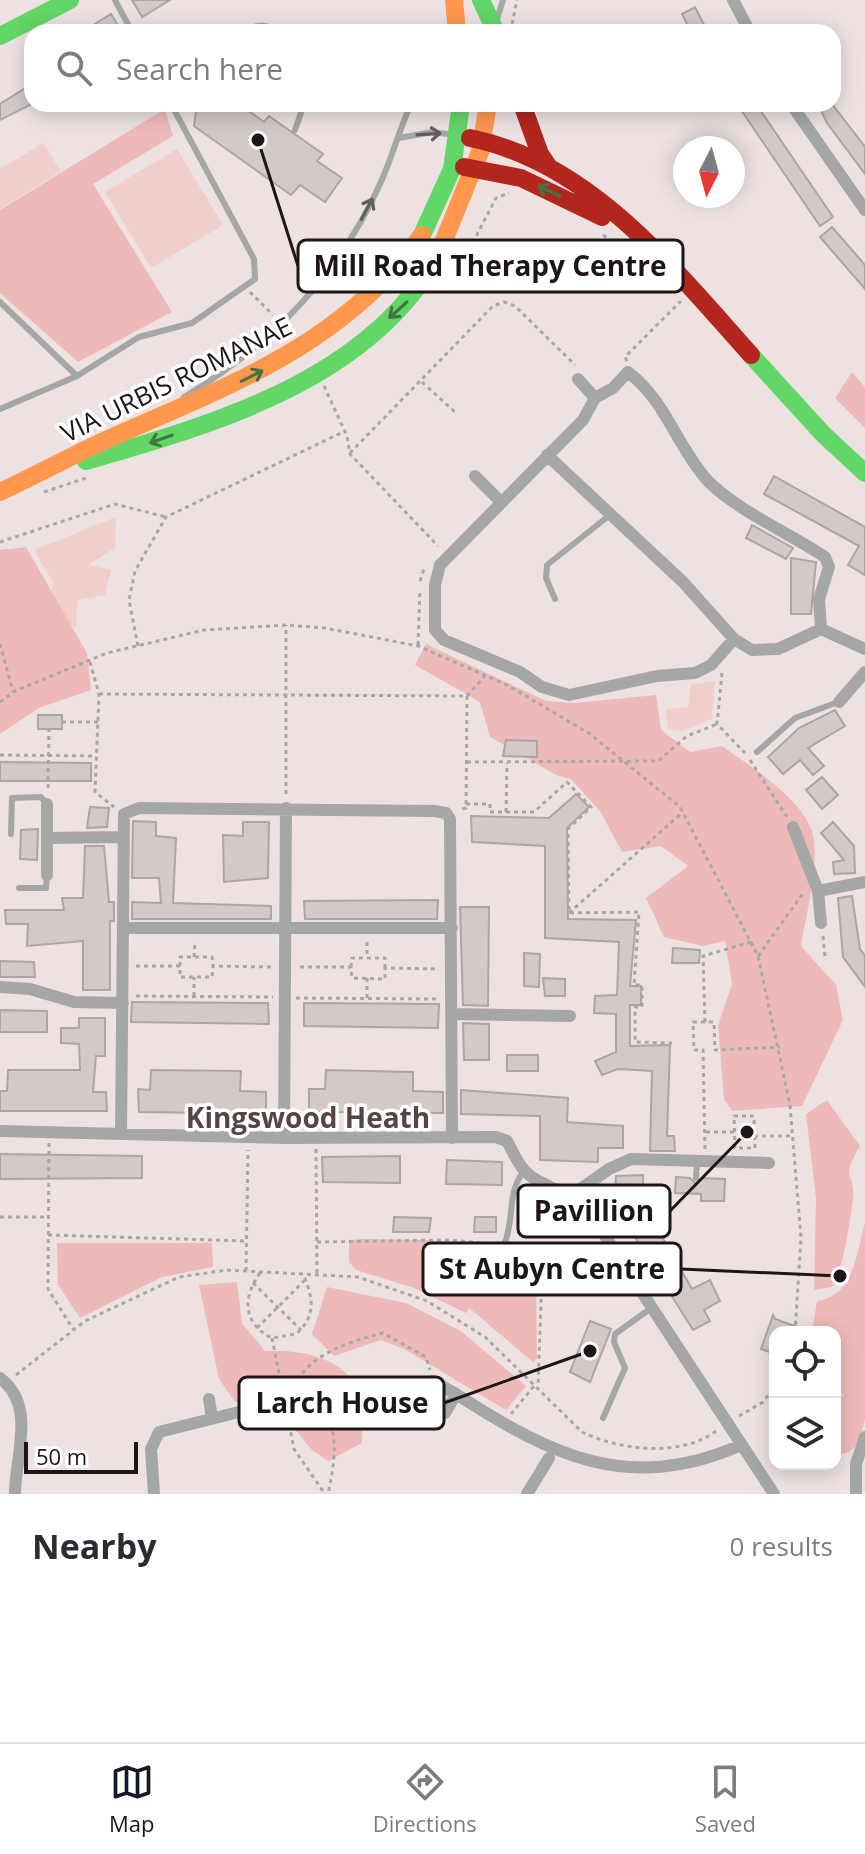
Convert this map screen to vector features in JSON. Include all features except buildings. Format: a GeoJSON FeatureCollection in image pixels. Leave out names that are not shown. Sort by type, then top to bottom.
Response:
{"type":"FeatureCollection","features":[{"type":"Feature","properties":{"kind":"main road"},"geometry":{"type":"LineString","coordinates":[[0,36],[70,0]]}},
{"type":"Feature","properties":{"kind":"main road"},"geometry":{"type":"LineString","coordinates":[[454,0],[456,24]]}},
{"type":"Feature","properties":{"kind":"main road"},"geometry":{"type":"LineString","coordinates":[[479,0],[491,24]]}},
{"type":"Feature","properties":{"kind":"main road","name":"VIA URBIS ROMANAE"},"geometry":{"type":"LineString","coordinates":[[0,492],[129,430],[193,405],[322,336],[388,281],[409,257],[429,225],[452,164],[460,112]]}},
{"type":"Feature","properties":{"kind":"main road","name":"VIA URBIS ROMANAE"},"geometry":{"type":"LineString","coordinates":[[43,473],[145,445],[245,409],[345,354],[406,303],[449,234],[474,169],[487,112]]}},
{"type":"Feature","properties":{"kind":"main road"},"geometry":{"type":"LineString","coordinates":[[525,112],[540,154],[549,167]]}},
{"type":"Feature","properties":{"kind":"main road"},"geometry":{"type":"LineString","coordinates":[[458,135],[514,149],[549,167],[605,207],[642,241],[865,473]]}},
{"type":"Feature","properties":{"kind":"main road"},"geometry":{"type":"LineString","coordinates":[[452,164],[531,183],[600,216],[642,241]]}},
{"type":"Feature","properties":{"kind":"street"},"geometry":{"type":"LineString","coordinates":[[733,0],[746,24]]}},
{"type":"Feature","properties":{"kind":"street"},"geometry":{"type":"LineString","coordinates":[[797,112],[865,210]]}},
{"type":"Feature","properties":{"kind":"street"},"geometry":{"type":"LineString","coordinates":[[734,639],[716,659],[695,673],[657,676],[569,695],[542,687],[520,672],[444,640],[435,630],[435,585],[440,565],[583,420],[595,398],[613,388],[628,372],[650,389],[707,480],[733,502],[825,557],[829,567],[819,599],[821,629]]}},
{"type":"Feature","properties":{"kind":"street"},"geometry":{"type":"LineString","coordinates":[[580,375],[595,398]]}},
{"type":"Feature","properties":{"kind":"street"},"geometry":{"type":"LineString","coordinates":[[547,455],[683,582],[734,639],[752,650],[778,649],[821,629],[865,649]]}},
{"type":"Feature","properties":{"kind":"street"},"geometry":{"type":"LineString","coordinates":[[475,476],[501,502]]}},
{"type":"Feature","properties":{"kind":"street"},"geometry":{"type":"LineString","coordinates":[[839,702],[865,672]]}},
{"type":"Feature","properties":{"kind":"street"},"geometry":{"type":"LineString","coordinates":[[47,804],[47,875]]}},
{"type":"Feature","properties":{"kind":"street"},"geometry":{"type":"LineString","coordinates":[[121,1133],[124,814],[139,808],[286,808],[446,813],[450,819],[452,1138]]}},
{"type":"Feature","properties":{"kind":"street"},"geometry":{"type":"LineString","coordinates":[[284,1138],[286,808]]}},
{"type":"Feature","properties":{"kind":"street"},"geometry":{"type":"LineString","coordinates":[[793,827],[816,885],[821,923]]}},
{"type":"Feature","properties":{"kind":"street"},"geometry":{"type":"LineString","coordinates":[[48,838],[123,837]]}},
{"type":"Feature","properties":{"kind":"street"},"geometry":{"type":"LineString","coordinates":[[816,885],[865,882]]}},
{"type":"Feature","properties":{"kind":"street"},"geometry":{"type":"LineString","coordinates":[[123,928],[452,928]]}},
{"type":"Feature","properties":{"kind":"street"},"geometry":{"type":"LineString","coordinates":[[0,987],[30,989],[74,1002],[123,1003]]}},
{"type":"Feature","properties":{"kind":"street"},"geometry":{"type":"LineString","coordinates":[[453,1014],[570,1016]]}},
{"type":"Feature","properties":{"kind":"street"},"geometry":{"type":"LineString","coordinates":[[0,1131],[284,1138],[496,1137],[507,1141],[524,1170],[537,1181],[572,1195],[586,1207],[739,1446],[774,1494]]}},
{"type":"Feature","properties":{"kind":"street"},"geometry":{"type":"LineString","coordinates":[[572,1195],[609,1169],[631,1159],[769,1163]]}},
{"type":"Feature","properties":{"kind":"street"},"geometry":{"type":"LineString","coordinates":[[3,1380],[18,1400],[22,1416],[15,1494]]}},
{"type":"Feature","properties":{"kind":"street"},"geometry":{"type":"LineString","coordinates":[[433,1381],[504,1424],[549,1458],[595,1476]]}},
{"type":"Feature","properties":{"kind":"street"},"geometry":{"type":"LineString","coordinates":[[445,1413],[456,1394]]}},
{"type":"Feature","properties":{"kind":"street"},"geometry":{"type":"LineString","coordinates":[[209,1399],[212,1418]]}},
{"type":"Feature","properties":{"kind":"street"},"geometry":{"type":"LineString","coordinates":[[154,1494],[153,1438],[159,1432],[247,1410]]}},
{"type":"Feature","properties":{"kind":"street"},"geometry":{"type":"LineString","coordinates":[[856,1494],[856,1464],[865,1437]]}},
{"type":"Feature","properties":{"kind":"street"},"geometry":{"type":"LineString","coordinates":[[661,1481],[717,1463],[739,1446]]}},
{"type":"Feature","properties":{"kind":"street"},"geometry":{"type":"LineString","coordinates":[[527,1494],[549,1458]]}},
{"type":"Feature","properties":{"kind":"lane"},"geometry":{"type":"LineString","coordinates":[[115,0],[128,24]]}},
{"type":"Feature","properties":{"kind":"lane"},"geometry":{"type":"LineString","coordinates":[[496,24],[503,0]]}},
{"type":"Feature","properties":{"kind":"lane"},"geometry":{"type":"LineString","coordinates":[[0,409],[77,376],[139,337],[192,323],[255,279],[254,259],[175,112]]}},
{"type":"Feature","properties":{"kind":"lane"},"geometry":{"type":"LineString","coordinates":[[295,130],[301,112]]}},
{"type":"Feature","properties":{"kind":"lane"},"geometry":{"type":"LineString","coordinates":[[129,430],[228,371],[272,335],[322,280],[357,229],[408,112]]}},
{"type":"Feature","properties":{"kind":"lane"},"geometry":{"type":"LineString","coordinates":[[399,138],[432,132],[458,135]]}},
{"type":"Feature","properties":{"kind":"lane"},"geometry":{"type":"LineString","coordinates":[[0,302],[77,376]]}},
{"type":"Feature","properties":{"kind":"lane"},"geometry":{"type":"LineString","coordinates":[[555,599],[546,578],[547,565],[611,514]]}},
{"type":"Feature","properties":{"kind":"lane"},"geometry":{"type":"LineString","coordinates":[[757,752],[795,718],[839,702]]}},
{"type":"Feature","properties":{"kind":"lane"},"geometry":{"type":"LineString","coordinates":[[11,834],[12,798],[41,797],[47,804]]}},
{"type":"Feature","properties":{"kind":"lane"},"geometry":{"type":"LineString","coordinates":[[19,888],[46,888],[47,875]]}},
{"type":"Feature","properties":{"kind":"lane"},"geometry":{"type":"LineString","coordinates":[[696,1178],[701,1161]]}},
{"type":"Feature","properties":{"kind":"lane"},"geometry":{"type":"LineString","coordinates":[[504,1245],[512,1210],[511,1189],[524,1170]]}},
{"type":"Feature","properties":{"kind":"lane"},"geometry":{"type":"LineString","coordinates":[[603,1418],[625,1368],[614,1342],[615,1334],[650,1309]]}},
{"type":"Feature","properties":{"kind":"path"},"geometry":{"type":"LineString","coordinates":[[499,24],[517,0]]}},
{"type":"Feature","properties":{"kind":"path"},"geometry":{"type":"LineString","coordinates":[[246,288],[276,318],[265,333],[272,335]]}},
{"type":"Feature","properties":{"kind":"path"},"geometry":{"type":"LineString","coordinates":[[619,368],[627,361],[625,357],[681,301]]}},
{"type":"Feature","properties":{"kind":"path"},"geometry":{"type":"LineString","coordinates":[[350,454],[493,306],[504,302],[515,306],[580,375]]}},
{"type":"Feature","properties":{"kind":"path"},"geometry":{"type":"LineString","coordinates":[[315,372],[329,392],[326,394],[345,431],[350,454],[438,546],[421,575],[418,646]]}},
{"type":"Feature","properties":{"kind":"path"},"geometry":{"type":"LineString","coordinates":[[421,381],[455,412]]}},
{"type":"Feature","properties":{"kind":"path"},"geometry":{"type":"LineString","coordinates":[[138,646],[129,600],[135,571],[166,517],[345,431]]}},
{"type":"Feature","properties":{"kind":"path"},"geometry":{"type":"LineString","coordinates":[[0,542],[115,504],[166,517]]}},
{"type":"Feature","properties":{"kind":"path"},"geometry":{"type":"LineString","coordinates":[[286,625],[286,808]]}},
{"type":"Feature","properties":{"kind":"path"},"geometry":{"type":"LineString","coordinates":[[0,702],[13,692],[138,646],[204,630],[286,625],[325,628],[418,646],[485,676],[590,734],[683,812],[758,956],[780,1047],[792,1136],[801,1238],[795,1326]]}},
{"type":"Feature","properties":{"kind":"path"},"geometry":{"type":"LineString","coordinates":[[0,644],[13,692]]}},
{"type":"Feature","properties":{"kind":"path"},"geometry":{"type":"LineString","coordinates":[[716,659],[723,666],[717,724],[746,754],[793,827]]}},
{"type":"Feature","properties":{"kind":"path"},"geometry":{"type":"LineString","coordinates":[[90,662],[99,694],[95,792],[124,814]]}},
{"type":"Feature","properties":{"kind":"path"},"geometry":{"type":"LineString","coordinates":[[446,813],[466,808],[467,696],[485,676]]}},
{"type":"Feature","properties":{"kind":"path"},"geometry":{"type":"LineString","coordinates":[[99,694],[467,696]]}},
{"type":"Feature","properties":{"kind":"path"},"geometry":{"type":"LineString","coordinates":[[62,722],[98,722]]}},
{"type":"Feature","properties":{"kind":"path"},"geometry":{"type":"LineString","coordinates":[[467,762],[658,761],[687,736],[717,724]]}},
{"type":"Feature","properties":{"kind":"path"},"geometry":{"type":"LineString","coordinates":[[47,804],[49,729]]}},
{"type":"Feature","properties":{"kind":"path"},"geometry":{"type":"LineString","coordinates":[[0,755],[96,756]]}},
{"type":"Feature","properties":{"kind":"path"},"geometry":{"type":"LineString","coordinates":[[506,812],[507,762]]}},
{"type":"Feature","properties":{"kind":"path"},"geometry":{"type":"LineString","coordinates":[[466,804],[490,804],[490,812],[534,812],[567,782],[591,807],[568,829],[569,913]]}},
{"type":"Feature","properties":{"kind":"path"},"geometry":{"type":"LineString","coordinates":[[569,913],[683,812]]}},
{"type":"Feature","properties":{"kind":"path"},"geometry":{"type":"LineString","coordinates":[[758,956],[816,885]]}},
{"type":"Feature","properties":{"kind":"path"},"geometry":{"type":"LineString","coordinates":[[569,913],[639,912],[634,985],[642,985],[642,1007],[635,1007],[635,1042],[672,1043]]}},
{"type":"Feature","properties":{"kind":"path"},"geometry":{"type":"LineString","coordinates":[[821,923],[825,956]]}},
{"type":"Feature","properties":{"kind":"path"},"geometry":{"type":"LineString","coordinates":[[194,957],[195,938]]}},
{"type":"Feature","properties":{"kind":"path"},"geometry":{"type":"LineString","coordinates":[[367,939],[367,958]]}},
{"type":"Feature","properties":{"kind":"path"},"geometry":{"type":"LineString","coordinates":[[705,1022],[703,956],[751,942]]}},
{"type":"Feature","properties":{"kind":"path"},"geometry":{"type":"LineString","coordinates":[[180,966],[180,957],[212,957],[213,966]]}},
{"type":"Feature","properties":{"kind":"path"},"geometry":{"type":"LineString","coordinates":[[351,967],[352,958],[385,958],[385,968]]}},
{"type":"Feature","properties":{"kind":"path"},"geometry":{"type":"LineString","coordinates":[[194,977],[194,996]]}},
{"type":"Feature","properties":{"kind":"path"},"geometry":{"type":"LineString","coordinates":[[367,978],[367,998]]}},
{"type":"Feature","properties":{"kind":"path"},"geometry":{"type":"LineString","coordinates":[[715,1050],[714,1022],[693,1022],[694,1050],[715,1050],[780,1047]]}},
{"type":"Feature","properties":{"kind":"path"},"geometry":{"type":"LineString","coordinates":[[701,1161],[705,1133],[703,1050]]}},
{"type":"Feature","properties":{"kind":"path"},"geometry":{"type":"LineString","coordinates":[[734,1116],[754,1116],[754,1136],[755,1148],[735,1148],[734,1116]]}},
{"type":"Feature","properties":{"kind":"path"},"geometry":{"type":"LineString","coordinates":[[49,1132],[48,1289],[74,1329]]}},
{"type":"Feature","properties":{"kind":"path"},"geometry":{"type":"LineString","coordinates":[[705,1133],[735,1132]]}},
{"type":"Feature","properties":{"kind":"path"},"geometry":{"type":"LineString","coordinates":[[246,1271],[248,1136]]}},
{"type":"Feature","properties":{"kind":"path"},"geometry":{"type":"LineString","coordinates":[[754,1136],[792,1136]]}},
{"type":"Feature","properties":{"kind":"path"},"geometry":{"type":"LineString","coordinates":[[316,1137],[317,1276]]}},
{"type":"Feature","properties":{"kind":"path"},"geometry":{"type":"LineString","coordinates":[[0,1217],[47,1217]]}},
{"type":"Feature","properties":{"kind":"path"},"geometry":{"type":"LineString","coordinates":[[47,1235],[248,1241]]}},
{"type":"Feature","properties":{"kind":"path"},"geometry":{"type":"LineString","coordinates":[[317,1242],[449,1240],[504,1245],[542,1274],[536,1387],[504,1424]]}},
{"type":"Feature","properties":{"kind":"path"},"geometry":{"type":"LineString","coordinates":[[3,1380],[74,1329],[137,1294],[179,1277],[261,1271],[358,1277],[427,1301],[485,1337],[582,1432],[625,1446],[672,1447],[709,1436],[763,1402],[769,1394]]}},
{"type":"Feature","properties":{"kind":"path"},"geometry":{"type":"LineString","coordinates":[[261,1271],[253,1283],[247,1310],[256,1329],[272,1338],[284,1338],[301,1330],[311,1316],[312,1302],[303,1274]]}},
{"type":"Feature","properties":{"kind":"path"},"geometry":{"type":"LineString","coordinates":[[256,1329],[305,1280]]}},
{"type":"Feature","properties":{"kind":"path"},"geometry":{"type":"LineString","coordinates":[[253,1283],[301,1330]]}},
{"type":"Feature","properties":{"kind":"path"},"geometry":{"type":"LineString","coordinates":[[247,1410],[248,1413],[284,1403],[298,1379],[314,1362],[352,1341],[383,1333],[426,1357],[433,1381]]}},
{"type":"Feature","properties":{"kind":"path"},"geometry":{"type":"LineString","coordinates":[[272,1338],[294,1449],[326,1494]]}},
{"type":"Feature","properties":{"kind":"path"},"geometry":{"type":"LineString","coordinates":[[298,1379],[326,1408],[335,1435],[326,1494]]}},
{"type":"Feature","properties":{"kind":"shaded area"},"geometry":{"type":"Polygon","coordinates":[[[160,112],[166,112],[173,136],[93,184],[172,312],[78,362],[0,293],[0,210],[160,112]]]}},
{"type":"Feature","properties":{"kind":"shaded area"},"geometry":{"type":"Polygon","coordinates":[[[43,143],[61,171],[0,209],[0,169],[43,143]]]}},
{"type":"Feature","properties":{"kind":"shaded area"},"geometry":{"type":"Polygon","coordinates":[[[177,149],[223,225],[151,268],[105,192],[177,149]]]}},
{"type":"Feature","properties":{"kind":"shaded area"},"geometry":{"type":"Polygon","coordinates":[[[852,372],[865,387],[865,428],[835,398],[852,372]]]}},
{"type":"Feature","properties":{"kind":"shaded area"},"geometry":{"type":"Polygon","coordinates":[[[116,517],[115,548],[88,565],[111,570],[105,595],[77,600],[76,628],[48,611],[53,582],[34,550],[116,517]]]}},
{"type":"Feature","properties":{"kind":"shaded area"},"geometry":{"type":"Polygon","coordinates":[[[26,547],[87,653],[91,690],[39,708],[0,734],[0,550],[26,547]]]}},
{"type":"Feature","properties":{"kind":"shaded area"},"geometry":{"type":"Polygon","coordinates":[[[426,644],[546,701],[574,703],[656,695],[661,730],[690,752],[722,746],[775,785],[799,809],[808,822],[814,847],[813,876],[801,946],[836,985],[843,1020],[802,1106],[732,1111],[724,1099],[718,1025],[732,984],[725,941],[703,946],[664,937],[646,898],[688,866],[661,846],[622,852],[600,811],[571,779],[558,776],[490,737],[480,702],[415,665],[426,644]]]}},
{"type":"Feature","properties":{"kind":"shaded area"},"geometry":{"type":"Polygon","coordinates":[[[715,681],[712,719],[683,731],[668,730],[666,709],[688,707],[691,685],[715,681]]]}},
{"type":"Feature","properties":{"kind":"shaded area"},"geometry":{"type":"Polygon","coordinates":[[[827,1100],[860,1146],[849,1171],[853,1200],[840,1270],[832,1287],[814,1290],[816,1199],[806,1114],[827,1100]]]}},
{"type":"Feature","properties":{"kind":"shaded area"},"geometry":{"type":"Polygon","coordinates":[[[865,1223],[865,1419],[857,1444],[849,1452],[841,1454],[841,1326],[813,1326],[817,1301],[839,1291],[856,1260],[865,1223]]]}},
{"type":"Feature","properties":{"kind":"shaded area"},"geometry":{"type":"Polygon","coordinates":[[[349,1240],[431,1240],[446,1266],[469,1284],[467,1295],[479,1274],[479,1262],[499,1247],[529,1264],[536,1274],[537,1358],[533,1362],[469,1308],[466,1313],[414,1288],[356,1270],[349,1262],[349,1240]]]}},
{"type":"Feature","properties":{"kind":"shaded area"},"geometry":{"type":"Polygon","coordinates":[[[57,1243],[212,1243],[213,1267],[162,1277],[80,1318],[58,1285],[57,1243]]]}},
{"type":"Feature","properties":{"kind":"shaded area"},"geometry":{"type":"Polygon","coordinates":[[[237,1282],[242,1323],[265,1351],[294,1352],[322,1358],[346,1373],[355,1384],[362,1403],[362,1443],[328,1461],[312,1450],[270,1399],[235,1402],[219,1379],[199,1285],[237,1282]]]}},
{"type":"Feature","properties":{"kind":"shaded area"},"geometry":{"type":"Polygon","coordinates":[[[327,1287],[406,1303],[461,1331],[526,1386],[506,1410],[404,1349],[381,1340],[334,1356],[312,1334],[327,1287]]]}},
{"type":"Feature","properties":{"kind":"traffic: fast"},"geometry":{"type":"LineString","coordinates":[[0,36],[70,0]]}},
{"type":"Feature","properties":{"kind":"traffic: fast"},"geometry":{"type":"LineString","coordinates":[[481,0],[492,24]]}},
{"type":"Feature","properties":{"kind":"traffic: fast"},"geometry":{"type":"LineString","coordinates":[[422,235],[452,169],[460,112]]}},
{"type":"Feature","properties":{"kind":"traffic: fast"},"geometry":{"type":"LineString","coordinates":[[86,461],[236,413],[331,365],[373,334],[409,298],[438,255]]}},
{"type":"Feature","properties":{"kind":"traffic: fast"},"geometry":{"type":"LineString","coordinates":[[751,355],[823,434],[865,473]]}},
{"type":"Feature","properties":{"kind":"traffic: slow"},"geometry":{"type":"LineString","coordinates":[[454,0],[456,24]]}},
{"type":"Feature","properties":{"kind":"traffic: slow"},"geometry":{"type":"LineString","coordinates":[[438,255],[480,152],[487,112]]}},
{"type":"Feature","properties":{"kind":"traffic: slow"},"geometry":{"type":"LineString","coordinates":[[0,492],[202,398],[284,356],[358,305],[391,273],[422,235]]}},
{"type":"Feature","properties":{"kind":"traffic: jam"},"geometry":{"type":"LineString","coordinates":[[525,112],[540,154],[549,167]]}},
{"type":"Feature","properties":{"kind":"traffic: jam"},"geometry":{"type":"LineString","coordinates":[[470,138],[513,151],[554,170],[591,195],[627,223],[660,255],[751,355]]}},
{"type":"Feature","properties":{"kind":"traffic: jam"},"geometry":{"type":"LineString","coordinates":[[464,167],[521,178],[602,217]]}},
{"type":"Feature","properties":{"kind":"place","name":"Mill Road Therapy Centre"},"geometry":{"type":"Point","coordinates":[258,140]}},
{"type":"Feature","properties":{"kind":"place","name":"Pavillion"},"geometry":{"type":"Point","coordinates":[747,1132]}},
{"type":"Feature","properties":{"kind":"place","name":"St Aubyn Centre"},"geometry":{"type":"Point","coordinates":[840,1276]}},
{"type":"Feature","properties":{"kind":"place","name":"Larch House"},"geometry":{"type":"Point","coordinates":[590,1351]}},
{"type":"Feature","properties":{"kind":"district","name":"Kingswood Heath"},"geometry":{"type":"Point","coordinates":[308,1117]}}]}
